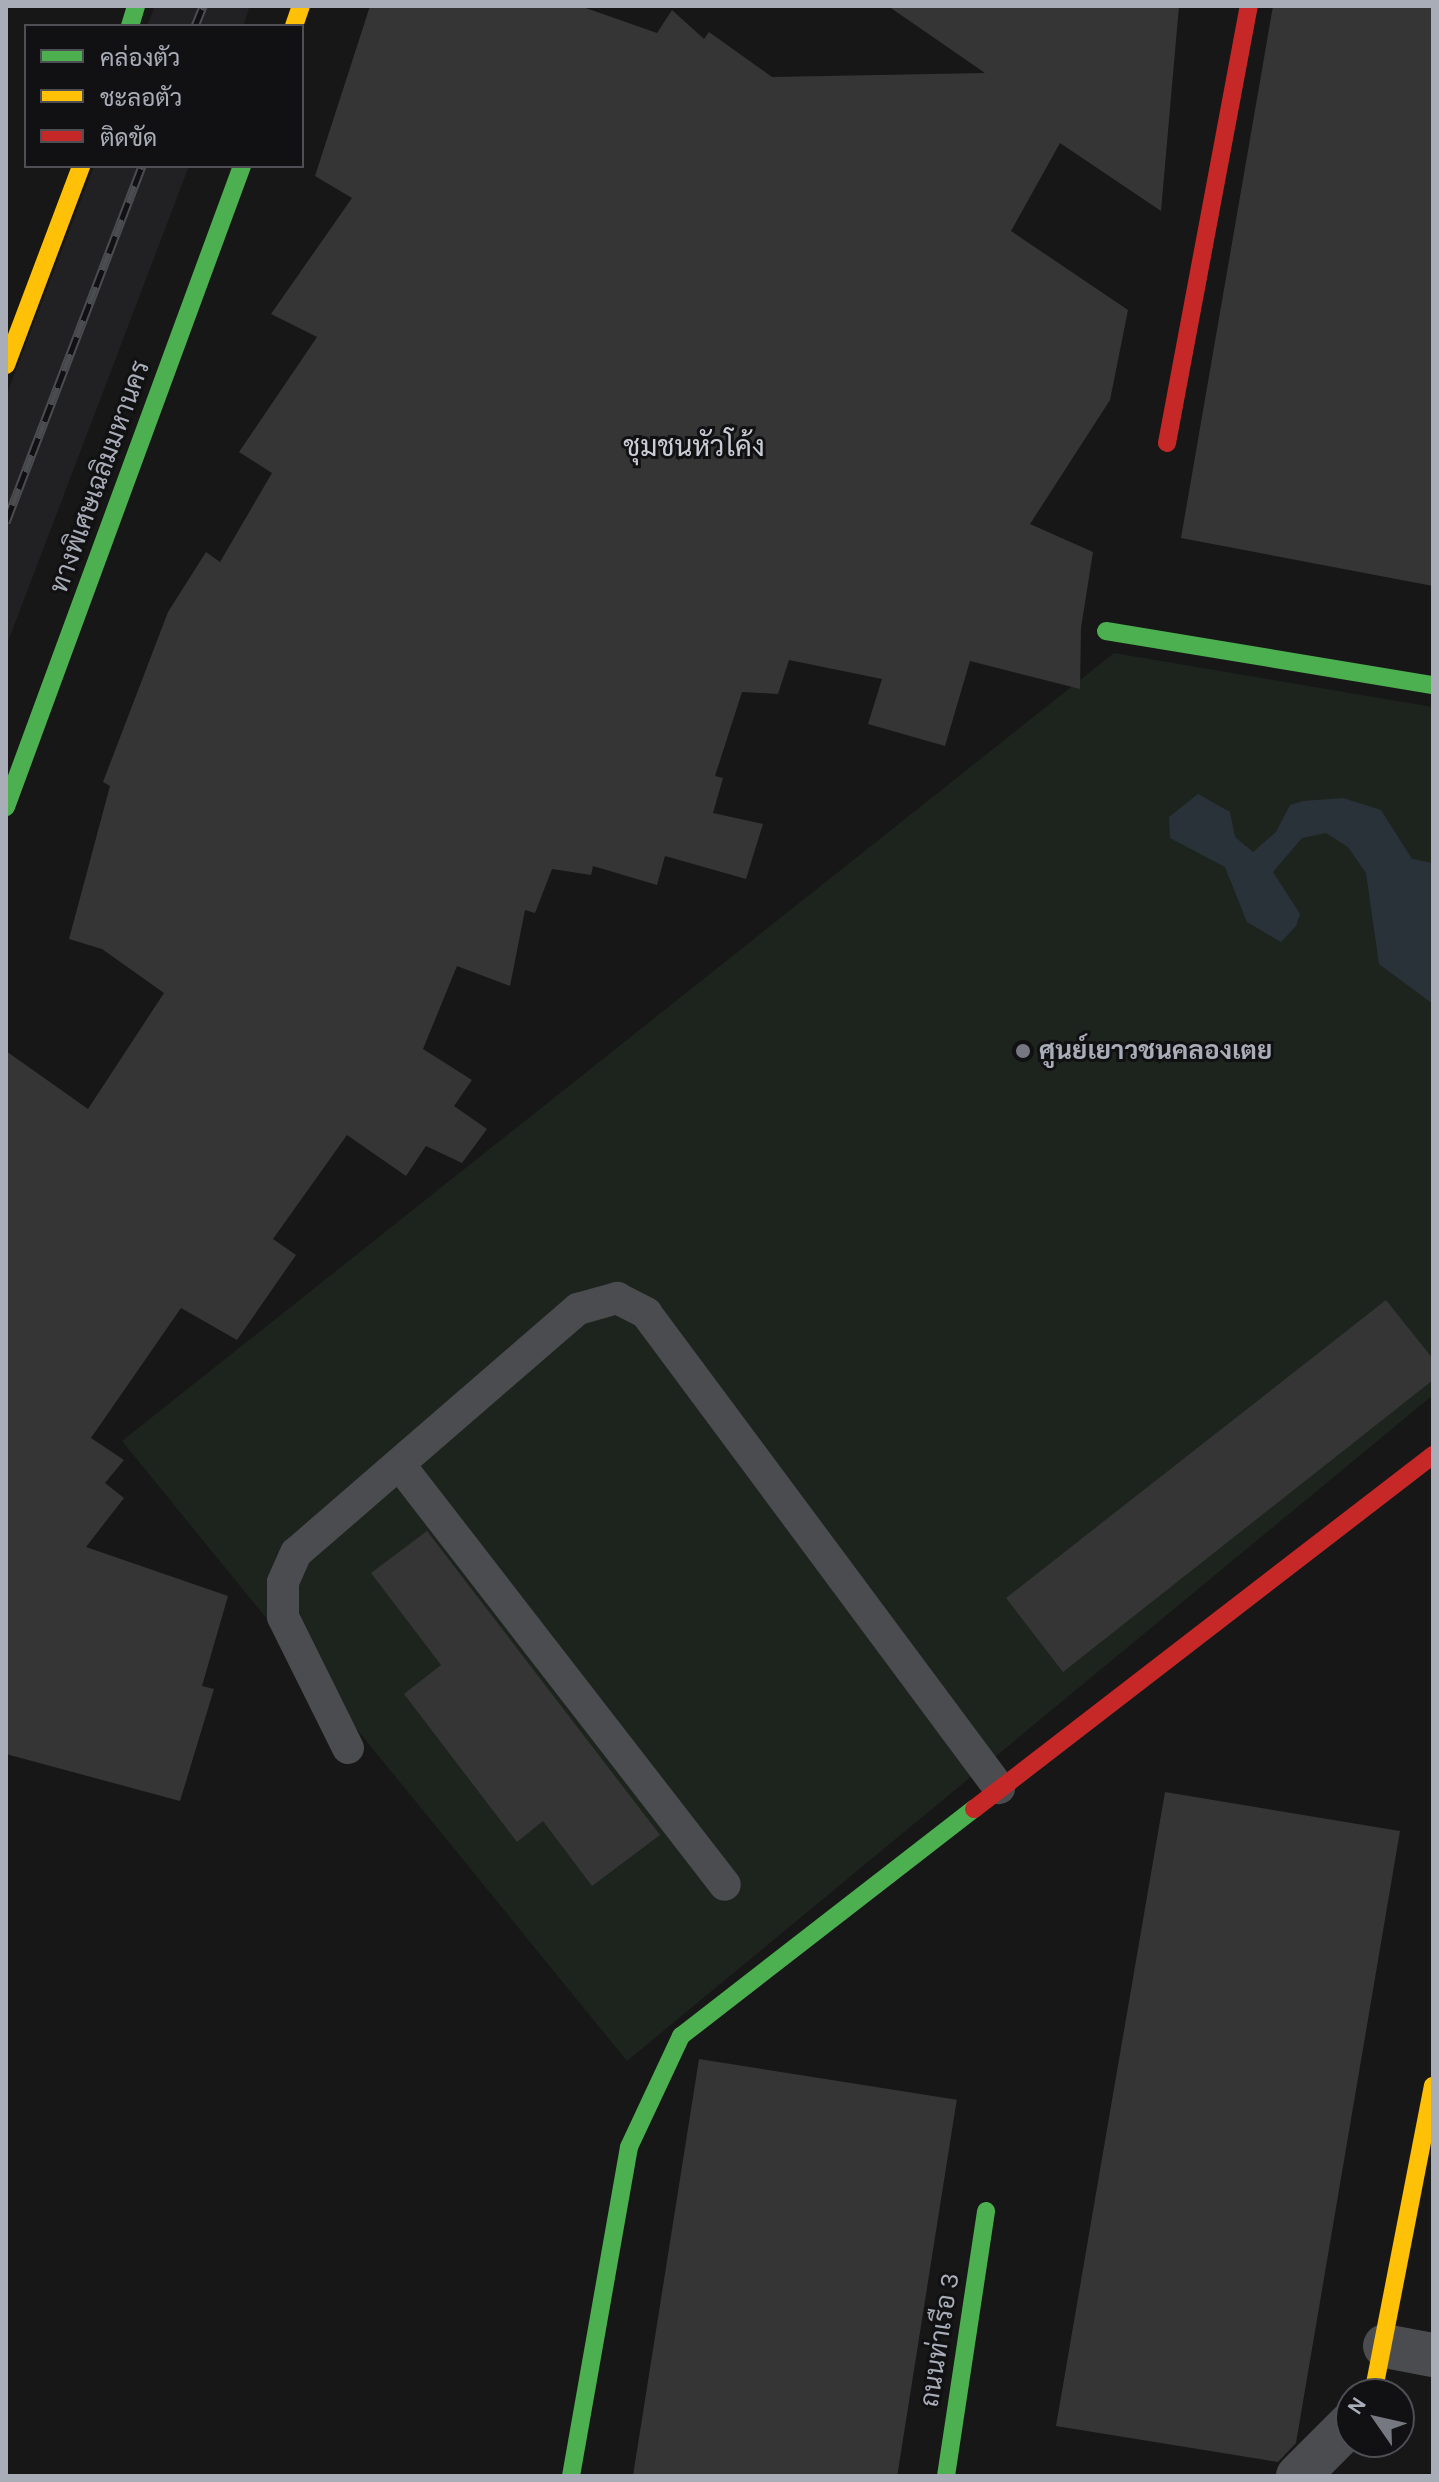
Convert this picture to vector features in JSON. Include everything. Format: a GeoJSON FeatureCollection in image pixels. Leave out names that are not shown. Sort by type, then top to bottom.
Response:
{"type":"FeatureCollection","features":[{"type":"Feature","properties":{"kind":"main road"},"geometry":{"type":"LineString","coordinates":[[1167,443],[1249,6]]}},
{"type":"Feature","properties":{"kind":"main road"},"geometry":{"type":"LineString","coordinates":[[6,365],[80,168]]}},
{"type":"Feature","properties":{"kind":"main road","name":"ทางพิเศษเฉลิมมหานคร"},"geometry":{"type":"LineString","coordinates":[[6,807],[241,168]]}},
{"type":"Feature","properties":{"kind":"main road"},"geometry":{"type":"LineString","coordinates":[[6,329],[63,218]]}},
{"type":"Feature","properties":{"kind":"main road"},"geometry":{"type":"LineString","coordinates":[[1106,631],[1433,685]]}},
{"type":"Feature","properties":{"kind":"main road"},"geometry":{"type":"LineString","coordinates":[[571,2476],[629,2147],[681,2036],[1433,1455]]}},
{"type":"Feature","properties":{"kind":"main road"},"geometry":{"type":"LineString","coordinates":[[1377,2378],[1433,2086]]}},
{"type":"Feature","properties":{"kind":"main road","name":"ถนนท่าเรือ 3"},"geometry":{"type":"LineString","coordinates":[[946,2476],[986,2211]]}},
{"type":"Feature","properties":{"kind":"street"},"geometry":{"type":"LineString","coordinates":[[1385,2346],[1433,2355]]}},
{"type":"Feature","properties":{"kind":"street"},"geometry":{"type":"LineString","coordinates":[[1298,2476],[1335,2439]]}},
{"type":"Feature","properties":{"kind":"lane"},"geometry":{"type":"LineString","coordinates":[[348,1748],[283,1617],[283,1582],[296,1553],[578,1309],[617,1298],[646,1313],[999,1788]]}},
{"type":"Feature","properties":{"kind":"lane"},"geometry":{"type":"LineString","coordinates":[[399,1464],[725,1885]]}},
{"type":"Feature","properties":{"kind":"shaded area"},"geometry":{"type":"Polygon","coordinates":[[[155,6],[250,6],[244,24],[148,24],[155,6]]]}},
{"type":"Feature","properties":{"kind":"shaded area"},"geometry":{"type":"Polygon","coordinates":[[[93,168],[188,168],[6,647],[6,396],[93,168]]]}},
{"type":"Feature","properties":{"kind":"shaded area","name":"ศูนย์เยาวชนคลองเตย"},"geometry":{"type":"Polygon","coordinates":[[[1114,653],[1433,707],[1433,1395],[627,2061],[122,1441],[1114,653]]]}},
{"type":"Feature","properties":{"kind":"shaded area"},"geometry":{"type":"Polygon","coordinates":[[[1198,794],[1230,812],[1235,837],[1253,852],[1276,832],[1290,805],[1343,798],[1381,810],[1412,859],[1433,863],[1433,1004],[1379,964],[1366,873],[1348,847],[1326,833],[1302,838],[1273,872],[1300,914],[1296,926],[1281,942],[1247,922],[1225,867],[1170,838],[1169,817],[1198,794]]]}},
{"type":"Feature","properties":{"kind":"building"},"geometry":{"type":"Polygon","coordinates":[[[370,6],[580,6],[657,33],[672,10],[704,39],[709,32],[772,77],[985,73],[888,6],[1179,6],[1161,211],[1060,143],[1011,231],[1128,310],[1110,400],[1030,524],[1093,552],[1081,628],[1080,689],[970,661],[945,746],[868,724],[882,679],[789,660],[778,694],[742,692],[715,776],[723,778],[713,813],[763,824],[746,879],[665,856],[657,885],[593,866],[591,875],[552,869],[535,913],[525,910],[510,986],[457,966],[423,1049],[472,1080],[454,1106],[487,1129],[462,1163],[426,1146],[406,1176],[347,1135],[273,1239],[296,1255],[237,1340],[181,1308],[91,1438],[124,1460],[105,1483],[124,1498],[86,1547],[228,1596],[202,1686],[214,1689],[180,1801],[6,1754],[6,1051],[88,1109],[164,993],[102,949],[69,939],[110,786],[103,782],[168,612],[206,552],[220,562],[272,473],[239,452],[317,337],[271,314],[352,198],[315,176],[370,6]]]}},
{"type":"Feature","properties":{"kind":"building"},"geometry":{"type":"Polygon","coordinates":[[[1273,6],[1433,6],[1433,586],[1181,538],[1273,6]]]}},
{"type":"Feature","properties":{"kind":"building"},"geometry":{"type":"Polygon","coordinates":[[[1386,1300],[1433,1359],[1433,1380],[1063,1672],[1006,1598],[1386,1300]]]}},
{"type":"Feature","properties":{"kind":"building"},"geometry":{"type":"Polygon","coordinates":[[[427,1531],[660,1835],[592,1886],[543,1821],[517,1842],[404,1694],[441,1665],[371,1573],[427,1531]]]}},
{"type":"Feature","properties":{"kind":"building"},"geometry":{"type":"Polygon","coordinates":[[[1165,1792],[1400,1831],[1296,2443],[1278,2462],[1056,2426],[1165,1792]]]}},
{"type":"Feature","properties":{"kind":"building"},"geometry":{"type":"Polygon","coordinates":[[[699,2059],[957,2100],[897,2476],[633,2476],[699,2059]]]}},
{"type":"Feature","properties":{"kind":"railway"},"geometry":{"type":"LineString","coordinates":[[196,24],[203,6]]}},
{"type":"Feature","properties":{"kind":"railway"},"geometry":{"type":"LineString","coordinates":[[6,522],[141,168]]}},
{"type":"Feature","properties":{"kind":"traffic: fast"},"geometry":{"type":"LineString","coordinates":[[131,24],[136,6]]}},
{"type":"Feature","properties":{"kind":"traffic: fast"},"geometry":{"type":"LineString","coordinates":[[6,807],[241,168]]}},
{"type":"Feature","properties":{"kind":"traffic: fast"},"geometry":{"type":"LineString","coordinates":[[1106,631],[1433,685]]}},
{"type":"Feature","properties":{"kind":"traffic: fast"},"geometry":{"type":"LineString","coordinates":[[571,2476],[629,2147],[681,2036],[974,1809]]}},
{"type":"Feature","properties":{"kind":"traffic: fast"},"geometry":{"type":"LineString","coordinates":[[946,2476],[986,2211]]}},
{"type":"Feature","properties":{"kind":"traffic: slow"},"geometry":{"type":"LineString","coordinates":[[295,24],[301,6]]}},
{"type":"Feature","properties":{"kind":"traffic: slow"},"geometry":{"type":"LineString","coordinates":[[6,365],[80,168]]}},
{"type":"Feature","properties":{"kind":"traffic: slow"},"geometry":{"type":"LineString","coordinates":[[1376,2378],[1433,2086]]}},
{"type":"Feature","properties":{"kind":"traffic: jam"},"geometry":{"type":"LineString","coordinates":[[1167,443],[1249,6]]}},
{"type":"Feature","properties":{"kind":"traffic: jam"},"geometry":{"type":"LineString","coordinates":[[974,1809],[1433,1455]]}},
{"type":"Feature","properties":{"kind":"place","name":"ศูนย์เยาวชนคลองเตย"},"geometry":{"type":"Point","coordinates":[1023,1051]}},
{"type":"Feature","properties":{"kind":"district","name":"ชุมชนหัวโค้ง"},"geometry":{"type":"Point","coordinates":[694,447]}}]}
